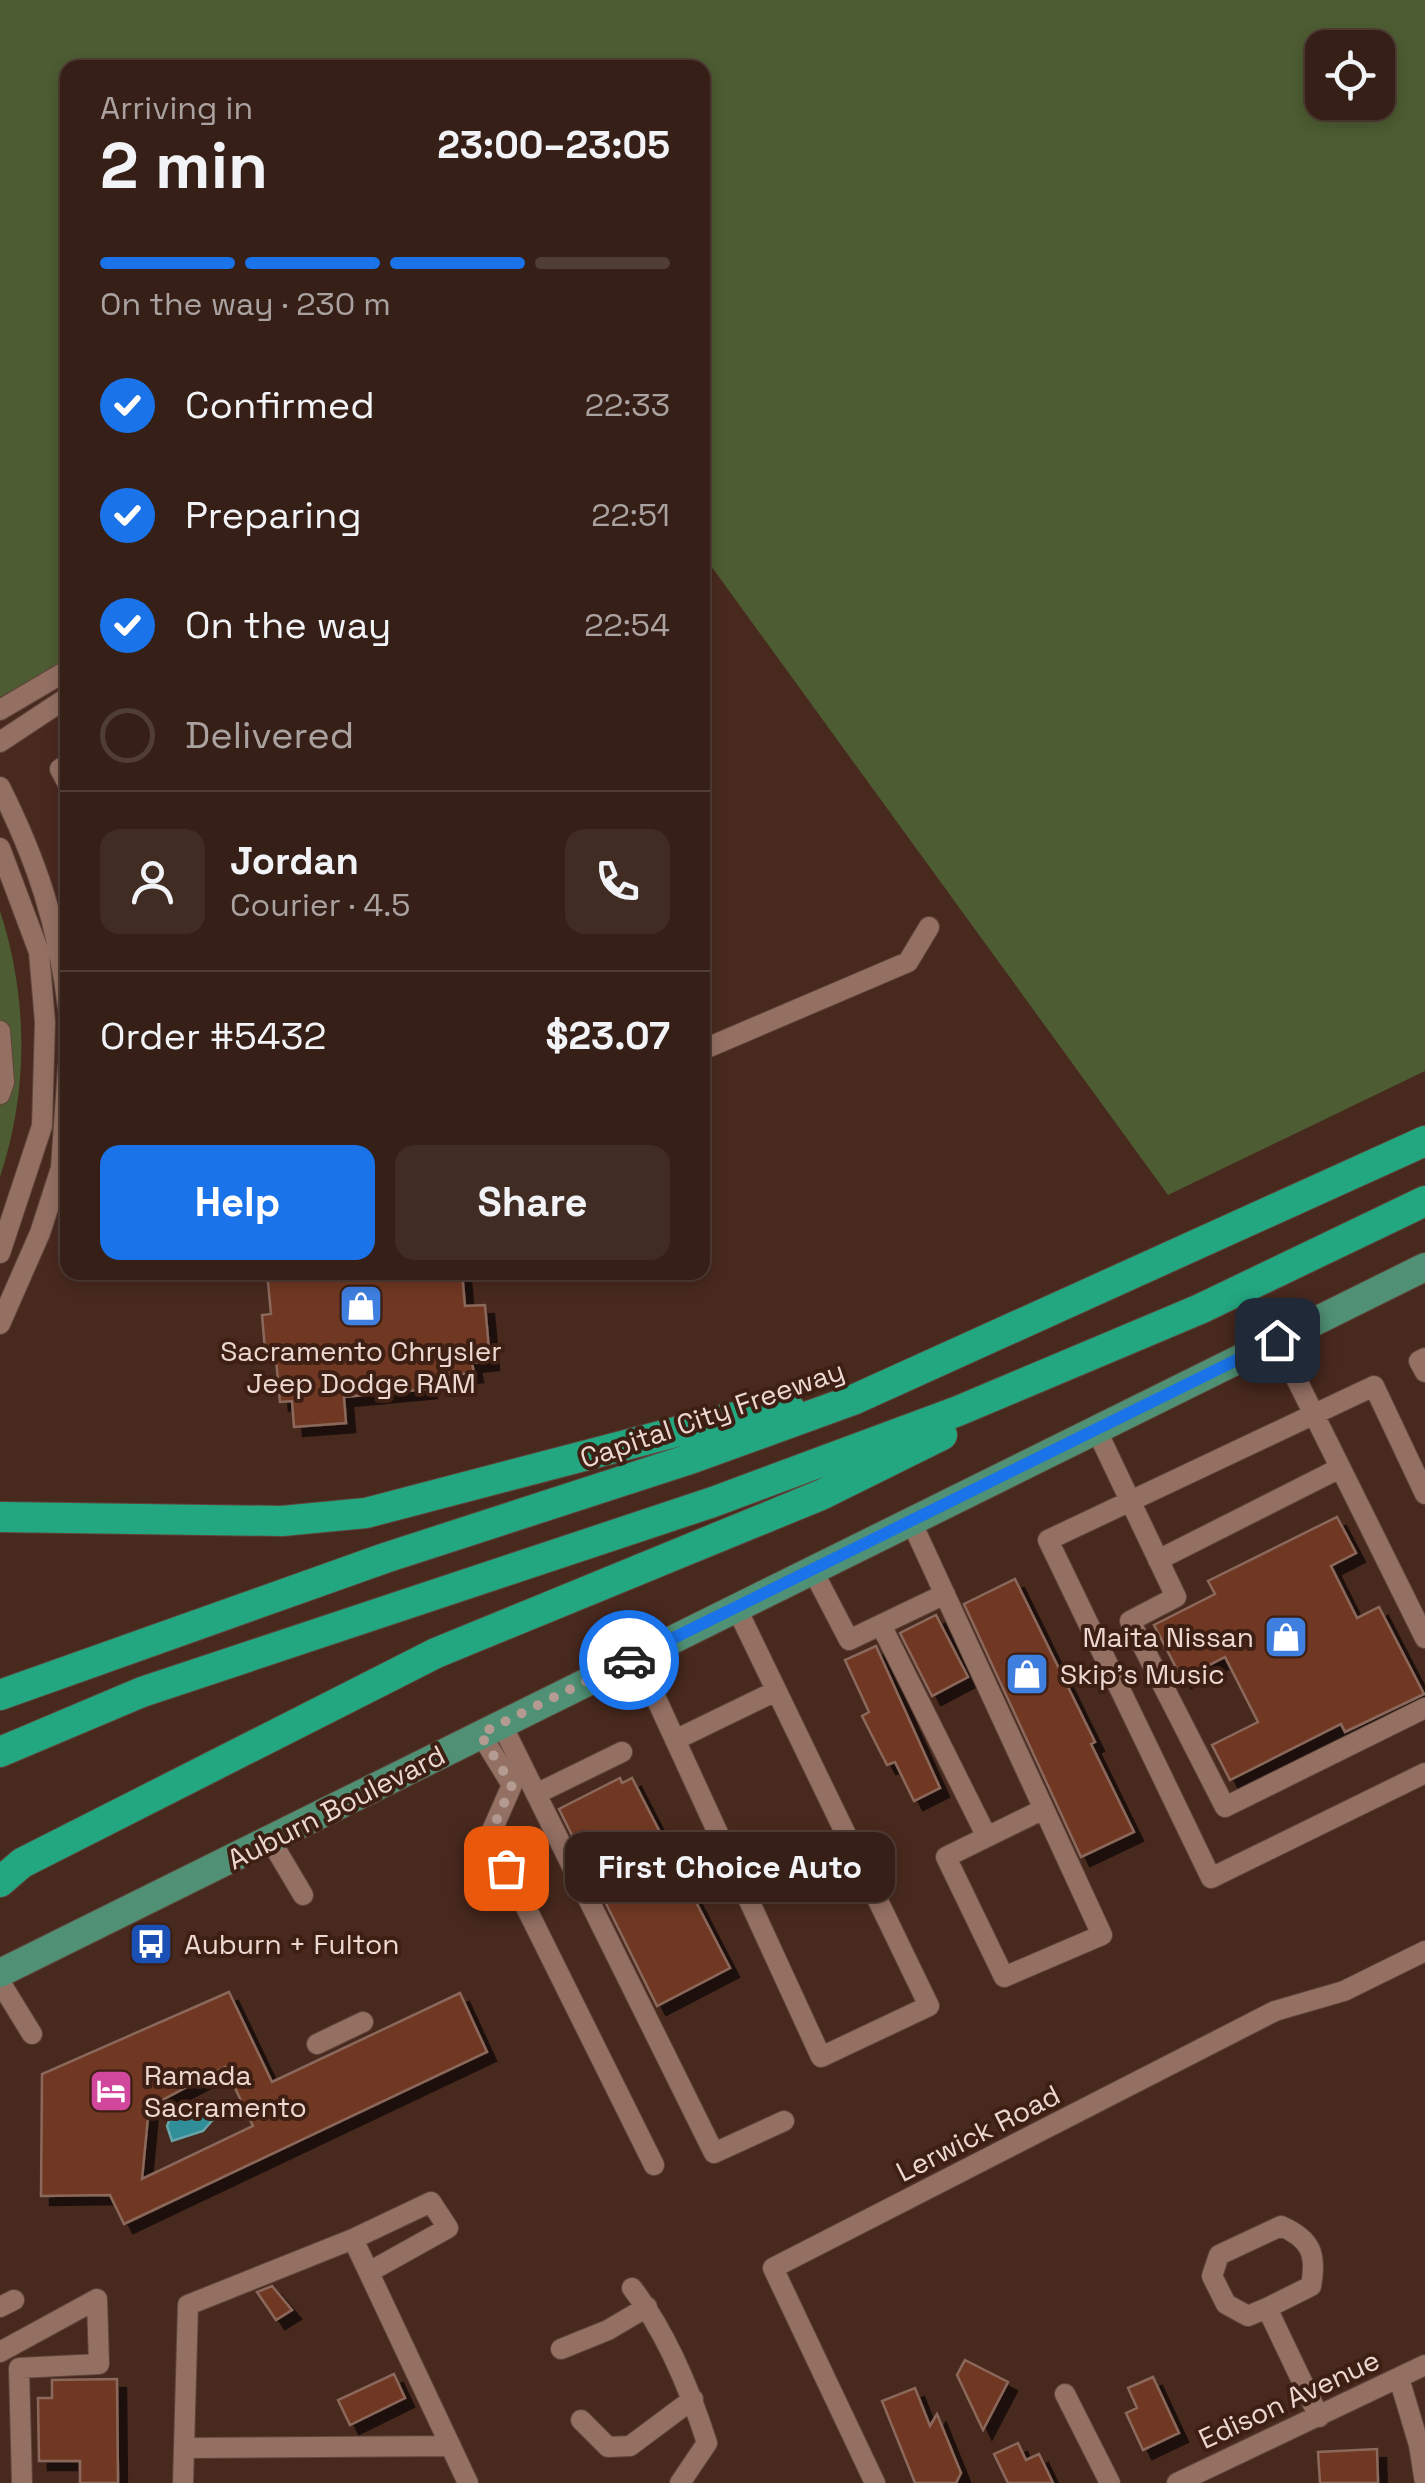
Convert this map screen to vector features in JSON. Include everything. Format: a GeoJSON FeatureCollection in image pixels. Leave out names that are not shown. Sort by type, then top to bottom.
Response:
{"type":"FeatureCollection","features":[{"type":"Feature","properties":{"kind":"highway","name":"Capital City Freeway"},"geometry":{"type":"LineString","coordinates":[[0,1695],[385,1558],[694,1458],[853,1400],[1425,1142]]}},
{"type":"Feature","properties":{"kind":"highway"},"geometry":{"type":"LineString","coordinates":[[7,1868],[436,1653],[821,1494],[1425,1201]]}},
{"type":"Feature","properties":{"kind":"highway"},"geometry":{"type":"LineString","coordinates":[[0,1752],[142,1692],[713,1502],[958,1411],[1200,1308]]}},
{"type":"Feature","properties":{"kind":"highway"},"geometry":{"type":"LineString","coordinates":[[0,1516],[282,1521],[366,1514],[728,1418],[853,1400]]}},
{"type":"Feature","properties":{"kind":"main road","name":"Auburn Boulevard"},"geometry":{"type":"LineString","coordinates":[[0,1973],[1425,1267]]}},
{"type":"Feature","properties":{"kind":"street"},"geometry":{"type":"LineString","coordinates":[[0,710],[60,675]]}},
{"type":"Feature","properties":{"kind":"street"},"geometry":{"type":"LineString","coordinates":[[0,742],[60,703]]}},
{"type":"Feature","properties":{"kind":"street"},"geometry":{"type":"LineString","coordinates":[[0,787],[34,855],[60,951]]}},
{"type":"Feature","properties":{"kind":"street"},"geometry":{"type":"LineString","coordinates":[[0,848],[39,952],[45,1022],[42,1126],[0,1253]]}},
{"type":"Feature","properties":{"kind":"street"},"geometry":{"type":"LineString","coordinates":[[710,1047],[908,962],[929,927]]}},
{"type":"Feature","properties":{"kind":"street"},"geometry":{"type":"LineString","coordinates":[[0,1031],[4,1082],[0,1094]]}},
{"type":"Feature","properties":{"kind":"street"},"geometry":{"type":"LineString","coordinates":[[42,1126],[60,1129]]}},
{"type":"Feature","properties":{"kind":"street"},"geometry":{"type":"LineString","coordinates":[[0,1324],[40,1233],[60,1171]]}},
{"type":"Feature","properties":{"kind":"street"},"geometry":{"type":"LineString","coordinates":[[1277,1340],[1425,1638]]}},
{"type":"Feature","properties":{"kind":"street"},"geometry":{"type":"LineString","coordinates":[[1425,1358],[1420,1360],[1425,1372]]}},
{"type":"Feature","properties":{"kind":"street"},"geometry":{"type":"LineString","coordinates":[[1425,1494],[1374,1386],[1048,1540],[1211,1878],[1425,1774]]}},
{"type":"Feature","properties":{"kind":"street"},"geometry":{"type":"LineString","coordinates":[[1096,1429],[1176,1598],[1130,1620],[1225,1807],[1425,1708]]}},
{"type":"Feature","properties":{"kind":"street"},"geometry":{"type":"LineString","coordinates":[[1158,1560],[1340,1468]]}},
{"type":"Feature","properties":{"kind":"street"},"geometry":{"type":"LineString","coordinates":[[911,1521],[945,1594],[1044,1809],[1102,1935],[1004,1977],[946,1857],[1044,1809]]}},
{"type":"Feature","properties":{"kind":"street"},"geometry":{"type":"LineString","coordinates":[[812,1569],[849,1640],[945,1594]]}},
{"type":"Feature","properties":{"kind":"street"},"geometry":{"type":"LineString","coordinates":[[637,1656],[821,2057],[929,2006],[736,1608]]}},
{"type":"Feature","properties":{"kind":"street"},"geometry":{"type":"LineString","coordinates":[[881,1625],[987,1837]]}},
{"type":"Feature","properties":{"kind":"street"},"geometry":{"type":"LineString","coordinates":[[675,1740],[776,1691]]}},
{"type":"Feature","properties":{"kind":"street"},"geometry":{"type":"LineString","coordinates":[[491,1728],[536,1794],[714,2154],[784,2120]]}},
{"type":"Feature","properties":{"kind":"street"},"geometry":{"type":"LineString","coordinates":[[491,1728],[512,1785],[490,1835],[654,2165]]}},
{"type":"Feature","properties":{"kind":"street"},"geometry":{"type":"LineString","coordinates":[[536,1794],[622,1752]]}},
{"type":"Feature","properties":{"kind":"street"},"geometry":{"type":"LineString","coordinates":[[271,1842],[303,1895]]}},
{"type":"Feature","properties":{"kind":"street","name":"Lerwick Road"},"geometry":{"type":"LineString","coordinates":[[875,2483],[773,2268],[1275,2011],[1344,1990],[1425,1951]]}},
{"type":"Feature","properties":{"kind":"street"},"geometry":{"type":"LineString","coordinates":[[0,1982],[32,2034]]}},
{"type":"Feature","properties":{"kind":"street"},"geometry":{"type":"LineString","coordinates":[[318,2044],[363,2022]]}},
{"type":"Feature","properties":{"kind":"street"},"geometry":{"type":"LineString","coordinates":[[183,2483],[188,2305],[354,2239],[430,2202],[448,2228],[369,2272]]}},
{"type":"Feature","properties":{"kind":"street"},"geometry":{"type":"LineString","coordinates":[[1282,2226],[1304,2236],[1316,2260],[1311,2286],[1266,2308],[1248,2316],[1226,2304],[1212,2276],[1218,2254],[1282,2226]]}},
{"type":"Feature","properties":{"kind":"street"},"geometry":{"type":"LineString","coordinates":[[354,2239],[468,2483]]}},
{"type":"Feature","properties":{"kind":"street"},"geometry":{"type":"LineString","coordinates":[[632,2288],[647,2307],[693,2400],[707,2442],[680,2483]]}},
{"type":"Feature","properties":{"kind":"street"},"geometry":{"type":"LineString","coordinates":[[0,2352],[97,2299],[99,2364],[19,2368],[22,2483]]}},
{"type":"Feature","properties":{"kind":"street"},"geometry":{"type":"LineString","coordinates":[[561,2348],[608,2330],[647,2307]]}},
{"type":"Feature","properties":{"kind":"street"},"geometry":{"type":"LineString","coordinates":[[1266,2308],[1318,2417]]}},
{"type":"Feature","properties":{"kind":"street","name":"Edison Avenue"},"geometry":{"type":"LineString","coordinates":[[1176,2483],[1425,2365]]}},
{"type":"Feature","properties":{"kind":"street"},"geometry":{"type":"LineString","coordinates":[[1399,2378],[1420,2445],[1425,2483]]}},
{"type":"Feature","properties":{"kind":"street"},"geometry":{"type":"LineString","coordinates":[[1065,2394],[1110,2483]]}},
{"type":"Feature","properties":{"kind":"street"},"geometry":{"type":"LineString","coordinates":[[580,2420],[608,2447],[630,2446],[693,2400]]}},
{"type":"Feature","properties":{"kind":"street"},"geometry":{"type":"LineString","coordinates":[[184,2448],[451,2446]]}},
{"type":"Feature","properties":{"kind":"green space"},"geometry":{"type":"Polygon","coordinates":[[[0,0],[1425,0],[1425,1071],[1168,1195],[710,565],[710,60],[60,60],[60,665],[0,697],[0,0]]]}},
{"type":"Feature","properties":{"kind":"green space"},"geometry":{"type":"Polygon","coordinates":[[[0,911],[16,977],[21,1044],[16,1111],[0,1177],[0,911]]]}},
{"type":"Feature","properties":{"kind":"water"},"geometry":{"type":"Polygon","coordinates":[[[205,2104],[216,2116],[203,2131],[172,2141],[167,2126],[172,2114],[189,2117],[205,2104]]]}},
{"type":"Feature","properties":{"kind":"building"},"geometry":{"type":"Polygon","coordinates":[[[268,1280],[463,1280],[465,1306],[485,1305],[490,1361],[472,1363],[474,1373],[427,1377],[428,1389],[344,1397],[346,1423],[294,1427],[292,1401],[280,1402],[275,1349],[265,1350],[262,1315],[271,1314],[268,1280]]]}},
{"type":"Feature","properties":{"kind":"building"},"geometry":{"type":"Polygon","coordinates":[[[1337,1517],[1356,1553],[1331,1566],[1357,1618],[1379,1607],[1424,1694],[1345,1732],[1341,1724],[1230,1780],[1212,1745],[1258,1722],[1225,1657],[1182,1679],[1154,1625],[1215,1594],[1208,1581],[1337,1517]]]}},
{"type":"Feature","properties":{"kind":"building","name":"Skip's Music"},"geometry":{"type":"Polygon","coordinates":[[[1015,1579],[1095,1742],[1091,1744],[1134,1832],[1081,1857],[964,1604],[1015,1579]]]}},
{"type":"Feature","properties":{"kind":"building"},"geometry":{"type":"Polygon","coordinates":[[[936,1615],[968,1677],[932,1696],[900,1633],[936,1615]]]}},
{"type":"Feature","properties":{"kind":"building"},"geometry":{"type":"Polygon","coordinates":[[[876,1646],[940,1788],[914,1801],[895,1762],[887,1765],[862,1716],[869,1712],[845,1660],[876,1646]]]}},
{"type":"Feature","properties":{"kind":"building"},"geometry":{"type":"Polygon","coordinates":[[[620,1778],[622,1783],[632,1778],[730,1968],[657,2006],[559,1809],[620,1778]]]}},
{"type":"Feature","properties":{"kind":"building"},"geometry":{"type":"Polygon","coordinates":[[[229,1992],[272,2082],[460,1993],[487,2052],[124,2224],[110,2195],[41,2196],[42,2074],[229,1992]],[[225,2067],[149,2107],[142,2179],[253,2126],[225,2067]]]}},
{"type":"Feature","properties":{"kind":"building"},"geometry":{"type":"Polygon","coordinates":[[[272,2286],[292,2310],[276,2320],[257,2292],[272,2286]]]}},
{"type":"Feature","properties":{"kind":"building"},"geometry":{"type":"Polygon","coordinates":[[[965,2360],[1008,2382],[983,2430],[957,2375],[965,2360]]]}},
{"type":"Feature","properties":{"kind":"building"},"geometry":{"type":"Polygon","coordinates":[[[394,2374],[405,2398],[350,2425],[338,2400],[394,2374]]]}},
{"type":"Feature","properties":{"kind":"building"},"geometry":{"type":"Polygon","coordinates":[[[1153,2377],[1179,2433],[1143,2450],[1126,2413],[1137,2408],[1128,2388],[1153,2377]]]}},
{"type":"Feature","properties":{"kind":"building"},"geometry":{"type":"Polygon","coordinates":[[[117,2379],[118,2483],[80,2483],[80,2461],[39,2461],[38,2398],[52,2398],[52,2380],[117,2379]]]}},
{"type":"Feature","properties":{"kind":"building"},"geometry":{"type":"Polygon","coordinates":[[[915,2388],[930,2426],[937,2414],[961,2473],[956,2483],[915,2483],[882,2401],[915,2388]]]}},
{"type":"Feature","properties":{"kind":"building"},"geometry":{"type":"Polygon","coordinates":[[[1018,2443],[1026,2460],[1039,2454],[1053,2483],[1008,2483],[994,2454],[1018,2443]]]}},
{"type":"Feature","properties":{"kind":"building"},"geometry":{"type":"Polygon","coordinates":[[[1377,2449],[1378,2483],[1320,2483],[1318,2452],[1377,2449]]]}},
{"type":"Feature","properties":{"kind":"way so far"},"geometry":{"type":"LineString","coordinates":[[506,1868],[490,1835],[512,1785],[480,1734],[629,1660]]}},
{"type":"Feature","properties":{"kind":"place","name":"Sacramento Chrysler Jeep Dodge RAM"},"geometry":{"type":"Point","coordinates":[361,1306]}},
{"type":"Feature","properties":{"kind":"place","name":"Maita Nissan"},"geometry":{"type":"Point","coordinates":[1286,1637]}},
{"type":"Feature","properties":{"kind":"place","name":"Skip's Music"},"geometry":{"type":"Point","coordinates":[1027,1674]}},
{"type":"Feature","properties":{"kind":"place","name":"First Choice Auto"},"geometry":{"type":"Point","coordinates":[506,1868]}},
{"type":"Feature","properties":{"kind":"place","name":"Auburn + Fulton"},"geometry":{"type":"Point","coordinates":[151,1944]}},
{"type":"Feature","properties":{"kind":"place","name":"Ramada Sacramento"},"geometry":{"type":"Point","coordinates":[111,2091]}},
{"type":"Feature","properties":{"kind":"route"},"geometry":{"type":"LineString","coordinates":[[629,1660],[1277,1340]]}}]}
